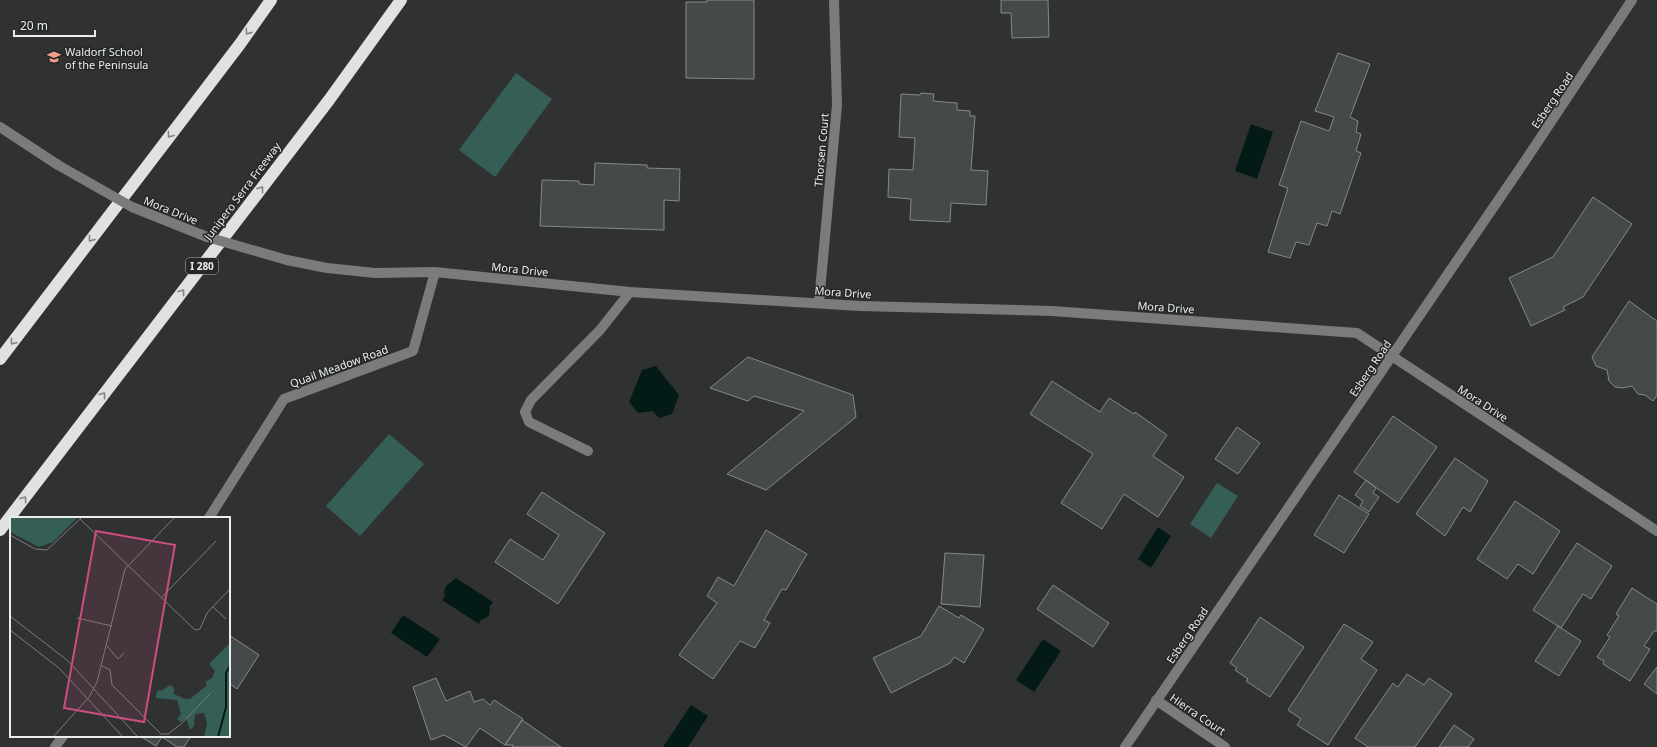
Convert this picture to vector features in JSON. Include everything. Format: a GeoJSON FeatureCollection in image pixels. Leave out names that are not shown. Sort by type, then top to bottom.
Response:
{"type":"FeatureCollection","features":[{"type":"Feature","properties":{"kind":"highway"},"geometry":{"type":"LineString","coordinates":[[0,359],[240,44],[271,0]]}},
{"type":"Feature","properties":{"kind":"highway","name":"Junipero Serra Freeway"},"geometry":{"type":"LineString","coordinates":[[0,530],[328,100],[401,0]]}},
{"type":"Feature","properties":{"kind":"street","name":"Thorsen Court"},"geometry":{"type":"LineString","coordinates":[[819,302],[837,105],[834,0]]}},
{"type":"Feature","properties":{"kind":"street","name":"Esberg Road"},"geometry":{"type":"LineString","coordinates":[[1125,747],[1392,357],[1632,0]]}},
{"type":"Feature","properties":{"kind":"street","name":"Mora Drive"},"geometry":{"type":"LineString","coordinates":[[0,127],[58,165],[132,207],[207,237],[287,260],[328,268],[375,273],[435,272],[630,292],[819,302],[860,306],[1052,311],[1357,333],[1657,531]]}},
{"type":"Feature","properties":{"kind":"street","name":"Quail Meadow Road"},"geometry":{"type":"LineString","coordinates":[[210,517],[284,399],[413,351],[435,272]]}},
{"type":"Feature","properties":{"kind":"street"},"geometry":{"type":"LineString","coordinates":[[588,451],[529,422],[525,412],[531,400],[600,330],[630,292]]}},
{"type":"Feature","properties":{"kind":"street","name":"Hierra Court"},"geometry":{"type":"LineString","coordinates":[[1156,700],[1225,747]]}},
{"type":"Feature","properties":{"kind":"street"},"geometry":{"type":"LineString","coordinates":[[55,747],[62,737]]}},
{"type":"Feature","properties":{"kind":"green space"},"geometry":{"type":"Polygon","coordinates":[[[516,73],[552,99],[495,177],[459,150],[516,73]]]}},
{"type":"Feature","properties":{"kind":"green space"},"geometry":{"type":"Polygon","coordinates":[[[389,434],[424,464],[360,536],[326,506],[389,434]]]}},
{"type":"Feature","properties":{"kind":"green space"},"geometry":{"type":"Polygon","coordinates":[[[1217,483],[1238,496],[1211,538],[1190,524],[1217,483]]]}},
{"type":"Feature","properties":{"kind":"shaded area"},"geometry":{"type":"Polygon","coordinates":[[[1251,124],[1273,132],[1257,179],[1235,171],[1251,124]]]}},
{"type":"Feature","properties":{"kind":"shaded area"},"geometry":{"type":"Polygon","coordinates":[[[656,366],[679,395],[672,414],[659,418],[653,411],[638,413],[629,402],[642,370],[656,366]]]}},
{"type":"Feature","properties":{"kind":"shaded area"},"geometry":{"type":"Polygon","coordinates":[[[1158,527],[1171,536],[1151,568],[1138,559],[1158,527]]]}},
{"type":"Feature","properties":{"kind":"shaded area"},"geometry":{"type":"Polygon","coordinates":[[[456,578],[493,602],[490,606],[489,616],[481,620],[479,624],[442,600],[445,596],[444,591],[446,586],[456,578]]]}},
{"type":"Feature","properties":{"kind":"shaded area"},"geometry":{"type":"Polygon","coordinates":[[[403,615],[440,639],[427,657],[391,633],[403,615]]]}},
{"type":"Feature","properties":{"kind":"shaded area"},"geometry":{"type":"Polygon","coordinates":[[[1043,639],[1061,651],[1034,692],[1016,680],[1043,639]]]}},
{"type":"Feature","properties":{"kind":"shaded area"},"geometry":{"type":"Polygon","coordinates":[[[691,705],[708,716],[688,747],[663,747],[691,705]]]}},
{"type":"Feature","properties":{"kind":"building"},"geometry":{"type":"Polygon","coordinates":[[[707,0],[754,0],[754,79],[686,78],[686,2],[707,2],[707,0]]]}},
{"type":"Feature","properties":{"kind":"building"},"geometry":{"type":"Polygon","coordinates":[[[1001,0],[1048,0],[1049,37],[1012,38],[1011,13],[1001,13],[1001,0]]]}},
{"type":"Feature","properties":{"kind":"building"},"geometry":{"type":"Polygon","coordinates":[[[1338,53],[1370,64],[1350,117],[1358,121],[1356,132],[1361,134],[1356,151],[1361,153],[1340,214],[1332,211],[1327,226],[1317,223],[1309,245],[1296,242],[1290,258],[1268,252],[1288,188],[1279,185],[1301,121],[1329,131],[1334,117],[1315,111],[1338,53]]]}},
{"type":"Feature","properties":{"kind":"building"},"geometry":{"type":"Polygon","coordinates":[[[921,93],[934,94],[933,101],[957,103],[957,110],[970,111],[970,116],[975,116],[971,170],[988,171],[986,205],[951,203],[950,222],[910,220],[911,199],[888,197],[889,169],[913,170],[915,138],[899,137],[901,94],[920,95],[921,93]]]}},
{"type":"Feature","properties":{"kind":"building"},"geometry":{"type":"Polygon","coordinates":[[[595,163],[647,165],[647,168],[680,169],[679,201],[664,200],[664,230],[540,226],[542,180],[579,181],[579,184],[594,185],[595,163]]]}},
{"type":"Feature","properties":{"kind":"building"},"geometry":{"type":"Polygon","coordinates":[[[1593,197],[1632,224],[1583,297],[1563,307],[1565,310],[1531,326],[1509,278],[1553,257],[1593,197]]]}},
{"type":"Feature","properties":{"kind":"building"},"geometry":{"type":"Polygon","coordinates":[[[1629,301],[1657,321],[1657,395],[1653,401],[1645,395],[1638,394],[1632,386],[1622,388],[1615,387],[1609,381],[1607,370],[1596,366],[1592,357],[1629,301]]]}},
{"type":"Feature","properties":{"kind":"building"},"geometry":{"type":"Polygon","coordinates":[[[748,357],[853,395],[856,417],[766,490],[727,474],[804,411],[754,396],[748,401],[710,388],[748,357]]]}},
{"type":"Feature","properties":{"kind":"building"},"geometry":{"type":"Polygon","coordinates":[[[1052,381],[1100,412],[1109,398],[1134,414],[1135,412],[1167,435],[1153,456],[1184,477],[1158,517],[1124,494],[1102,529],[1061,503],[1093,454],[1030,414],[1052,381]]]}},
{"type":"Feature","properties":{"kind":"building"},"geometry":{"type":"Polygon","coordinates":[[[1393,416],[1437,447],[1398,503],[1354,472],[1393,416]]]}},
{"type":"Feature","properties":{"kind":"building"},"geometry":{"type":"Polygon","coordinates":[[[1237,427],[1260,443],[1238,474],[1215,459],[1237,427]]]}},
{"type":"Feature","properties":{"kind":"building"},"geometry":{"type":"Polygon","coordinates":[[[1455,458],[1488,481],[1470,512],[1463,507],[1445,536],[1416,514],[1455,458]]]}},
{"type":"Feature","properties":{"kind":"building"},"geometry":{"type":"Polygon","coordinates":[[[1366,480],[1376,488],[1373,493],[1379,497],[1369,512],[1360,506],[1363,501],[1355,495],[1366,480]]]}},
{"type":"Feature","properties":{"kind":"building"},"geometry":{"type":"Polygon","coordinates":[[[542,492],[605,533],[558,604],[495,562],[510,539],[543,560],[559,535],[527,514],[542,492]]]}},
{"type":"Feature","properties":{"kind":"building"},"geometry":{"type":"Polygon","coordinates":[[[1339,495],[1369,514],[1344,553],[1314,535],[1339,495]]]}},
{"type":"Feature","properties":{"kind":"building"},"geometry":{"type":"Polygon","coordinates":[[[1515,501],[1560,531],[1533,574],[1518,564],[1507,579],[1477,559],[1515,501]]]}},
{"type":"Feature","properties":{"kind":"building"},"geometry":{"type":"Polygon","coordinates":[[[766,530],[807,554],[786,590],[782,589],[764,620],[770,623],[755,648],[740,641],[713,679],[679,655],[717,603],[707,596],[718,577],[734,586],[766,530]]]}},
{"type":"Feature","properties":{"kind":"building"},"geometry":{"type":"Polygon","coordinates":[[[1577,543],[1612,566],[1591,599],[1583,594],[1561,628],[1533,610],[1577,543]]]}},
{"type":"Feature","properties":{"kind":"building"},"geometry":{"type":"Polygon","coordinates":[[[945,553],[984,555],[980,607],[941,604],[945,553]]]}},
{"type":"Feature","properties":{"kind":"building"},"geometry":{"type":"Polygon","coordinates":[[[1053,585],[1109,623],[1093,647],[1037,609],[1053,585]]]}},
{"type":"Feature","properties":{"kind":"building"},"geometry":{"type":"Polygon","coordinates":[[[1632,588],[1657,604],[1657,631],[1654,631],[1644,646],[1650,649],[1630,681],[1603,664],[1604,661],[1597,657],[1610,637],[1607,635],[1619,616],[1616,614],[1632,588]]]}},
{"type":"Feature","properties":{"kind":"building"},"geometry":{"type":"Polygon","coordinates":[[[939,606],[959,618],[961,615],[984,629],[964,663],[954,657],[950,663],[891,693],[873,658],[921,636],[939,606]]]}},
{"type":"Feature","properties":{"kind":"building"},"geometry":{"type":"Polygon","coordinates":[[[1260,617],[1304,647],[1270,697],[1246,681],[1248,679],[1235,670],[1237,668],[1230,663],[1260,617]]]}},
{"type":"Feature","properties":{"kind":"building"},"geometry":{"type":"Polygon","coordinates":[[[1344,624],[1373,642],[1361,659],[1377,670],[1328,745],[1297,725],[1301,719],[1288,710],[1344,624]]]}},
{"type":"Feature","properties":{"kind":"building"},"geometry":{"type":"Polygon","coordinates":[[[1558,626],[1581,641],[1559,676],[1535,661],[1558,626]]]}},
{"type":"Feature","properties":{"kind":"building"},"geometry":{"type":"Polygon","coordinates":[[[230,636],[259,655],[237,689],[230,684],[230,636]]]}},
{"type":"Feature","properties":{"kind":"building"},"geometry":{"type":"Polygon","coordinates":[[[1657,667],[1657,694],[1644,684],[1657,667]]]}},
{"type":"Feature","properties":{"kind":"building"},"geometry":{"type":"Polygon","coordinates":[[[1407,674],[1424,685],[1429,678],[1452,694],[1415,747],[1368,747],[1355,738],[1393,683],[1398,687],[1407,674]]]}},
{"type":"Feature","properties":{"kind":"building"},"geometry":{"type":"Polygon","coordinates":[[[436,678],[446,701],[470,691],[474,702],[483,699],[490,705],[494,700],[523,719],[505,745],[480,728],[466,747],[444,735],[431,740],[413,687],[436,678]]]}},
{"type":"Feature","properties":{"kind":"building"},"geometry":{"type":"Polygon","coordinates":[[[522,720],[561,747],[512,747],[513,745],[505,745],[522,720]]]}},
{"type":"Feature","properties":{"kind":"building"},"geometry":{"type":"Polygon","coordinates":[[[1454,725],[1474,739],[1468,747],[1439,747],[1454,725]]]}},
{"type":"Feature","properties":{"kind":"building"},"geometry":{"type":"Polygon","coordinates":[[[142,737],[162,737],[156,746],[142,737]]]}},
{"type":"Feature","properties":{"kind":"building"},"geometry":{"type":"Polygon","coordinates":[[[162,737],[190,737],[184,747],[177,747],[162,737]]]}},
{"type":"Feature","properties":{"kind":"place","name":"Waldorf School of the Peninsula"},"geometry":{"type":"Point","coordinates":[54,57]}}]}
